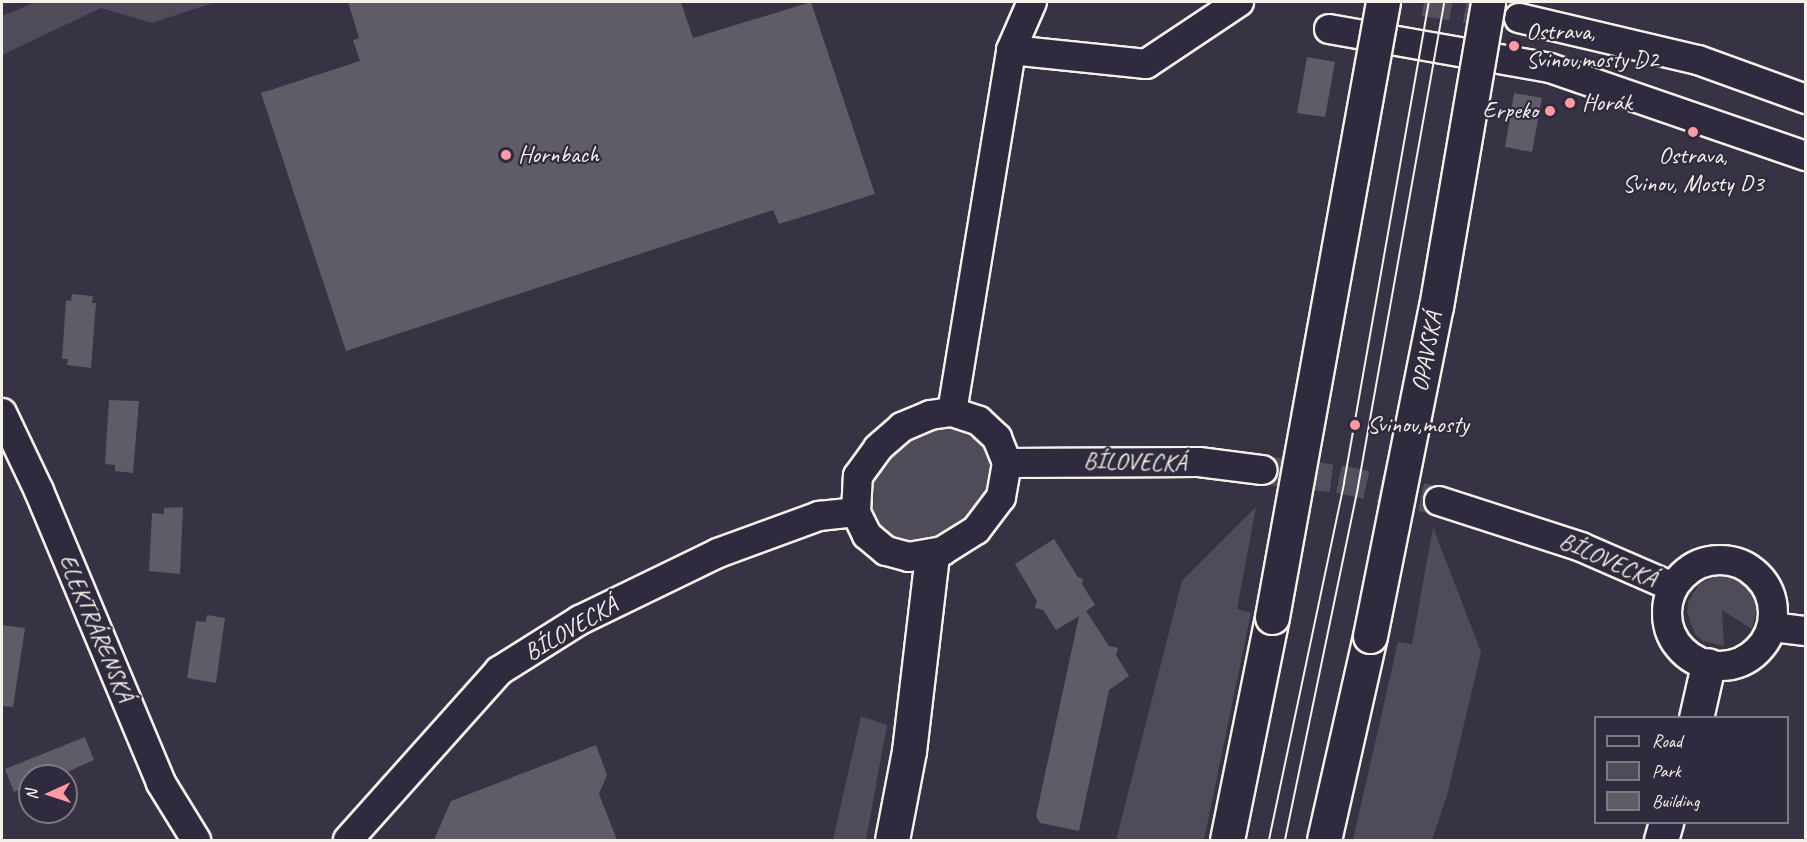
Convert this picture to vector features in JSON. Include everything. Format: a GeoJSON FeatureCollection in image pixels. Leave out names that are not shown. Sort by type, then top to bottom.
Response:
{"type":"FeatureCollection","features":[{"type":"Feature","properties":{"kind":"main road"},"geometry":{"type":"LineString","coordinates":[[1227,840],[1272,617],[1383,2]]}},
{"type":"Feature","properties":{"kind":"main road","name":"OPAVSKÁ"},"geometry":{"type":"LineString","coordinates":[[1324,840],[1370,636],[1436,307],[1488,2]]}},
{"type":"Feature","properties":{"kind":"main road"},"geometry":{"type":"LineString","coordinates":[[892,840],[909,750],[932,555]]}},
{"type":"Feature","properties":{"kind":"main road"},"geometry":{"type":"LineString","coordinates":[[1696,716],[1708,665]]}},
{"type":"Feature","properties":{"kind":"main road"},"geometry":{"type":"LineString","coordinates":[[1661,840],[1665,824]]}},
{"type":"Feature","properties":{"kind":"street"},"geometry":{"type":"LineString","coordinates":[[952,412],[1011,50],[1032,2]]}},
{"type":"Feature","properties":{"kind":"street"},"geometry":{"type":"LineString","coordinates":[[1011,50],[1146,64],[1239,2]]}},
{"type":"Feature","properties":{"kind":"street"},"geometry":{"type":"LineString","coordinates":[[1519,18],[1698,60],[1806,99]]}},
{"type":"Feature","properties":{"kind":"street"},"geometry":{"type":"LineString","coordinates":[[1329,29],[1550,68],[1806,156]]}},
{"type":"Feature","properties":{"kind":"street"},"geometry":{"type":"LineString","coordinates":[[952,412],[967,415],[988,429],[1007,463],[1005,486],[989,516],[960,542],[932,555],[909,557],[886,551],[867,535],[856,512],[858,476],[885,440],[920,417],[952,412]]}},
{"type":"Feature","properties":{"kind":"street","name":"ELEKTRÁRENSKÁ"},"geometry":{"type":"LineString","coordinates":[[2,413],[39,491],[161,783],[196,840]]}},
{"type":"Feature","properties":{"kind":"street","name":"BÍLOVECKÁ"},"geometry":{"type":"LineString","coordinates":[[1007,463],[1188,462],[1262,470]]}},
{"type":"Feature","properties":{"kind":"street","name":"BÍLOVECKÁ"},"geometry":{"type":"LineString","coordinates":[[1439,501],[1571,544],[1673,587]]}},
{"type":"Feature","properties":{"kind":"street","name":"BÍLOVECKÁ"},"geometry":{"type":"LineString","coordinates":[[348,840],[499,671],[580,620],[718,553],[819,516],[856,512]]}},
{"type":"Feature","properties":{"kind":"street"},"geometry":{"type":"LineString","coordinates":[[1701,562],[1738,562],[1752,570],[1767,588],[1774,610],[1772,627],[1757,652],[1744,660],[1730,665],[1708,665],[1687,654],[1671,635],[1667,619],[1673,587],[1680,577],[1701,562]]}},
{"type":"Feature","properties":{"kind":"street"},"geometry":{"type":"LineString","coordinates":[[1772,627],[1806,631]]}},
{"type":"Feature","properties":{"kind":"green space"},"geometry":{"type":"Polygon","coordinates":[[[36,2],[216,2],[152,23],[101,8],[2,55],[2,16],[36,2]]]}},
{"type":"Feature","properties":{"kind":"green space"},"geometry":{"type":"Polygon","coordinates":[[[953,427],[978,439],[988,455],[992,473],[983,499],[960,524],[936,537],[910,542],[893,537],[878,526],[871,509],[870,490],[877,474],[910,439],[933,429],[953,427]]]}},
{"type":"Feature","properties":{"kind":"green space"},"geometry":{"type":"Polygon","coordinates":[[[1256,507],[1237,609],[1251,613],[1204,840],[1116,840],[1182,581],[1256,507]]]}},
{"type":"Feature","properties":{"kind":"green space"},"geometry":{"type":"Polygon","coordinates":[[[1433,527],[1481,652],[1448,792],[1432,840],[1353,840],[1398,642],[1412,644],[1433,527]]]}},
{"type":"Feature","properties":{"kind":"green space"},"geometry":{"type":"Polygon","coordinates":[[[1719,575],[1741,581],[1749,588],[1757,608],[1752,629],[1722,610],[1724,646],[1703,641],[1695,634],[1687,613],[1688,602],[1699,584],[1719,575]]]}},
{"type":"Feature","properties":{"kind":"green space"},"geometry":{"type":"Polygon","coordinates":[[[861,716],[887,725],[866,840],[833,840],[861,716]]]}},
{"type":"Feature","properties":{"kind":"building","name":"Hornbach"},"geometry":{"type":"Polygon","coordinates":[[[348,2],[681,2],[693,38],[811,2],[875,194],[779,224],[773,210],[346,351],[261,93],[360,61],[353,40],[359,38],[348,2]]]}},
{"type":"Feature","properties":{"kind":"building"},"geometry":{"type":"Polygon","coordinates":[[[1307,57],[1335,62],[1325,117],[1297,113],[1307,57]]]}},
{"type":"Feature","properties":{"kind":"building"},"geometry":{"type":"Polygon","coordinates":[[[1514,93],[1542,98],[1532,152],[1505,147],[1514,93]]]}},
{"type":"Feature","properties":{"kind":"building"},"geometry":{"type":"Polygon","coordinates":[[[72,294],[93,296],[92,303],[96,303],[91,368],[67,365],[68,359],[62,359],[66,300],[71,301],[72,294]]]}},
{"type":"Feature","properties":{"kind":"building"},"geometry":{"type":"Polygon","coordinates":[[[109,400],[139,401],[133,473],[115,471],[115,465],[105,464],[109,400]]]}},
{"type":"Feature","properties":{"kind":"building"},"geometry":{"type":"Polygon","coordinates":[[[183,507],[180,574],[149,571],[152,513],[164,514],[164,508],[183,507]]]}},
{"type":"Feature","properties":{"kind":"building"},"geometry":{"type":"Polygon","coordinates":[[[1054,539],[1078,577],[1083,579],[1082,584],[1095,605],[1086,611],[1109,646],[1118,648],[1116,655],[1129,676],[1109,690],[1079,831],[1040,823],[1036,816],[1079,616],[1056,630],[1043,610],[1035,608],[1037,601],[1015,564],[1054,539]]]}},
{"type":"Feature","properties":{"kind":"building"},"geometry":{"type":"Polygon","coordinates":[[[207,615],[225,618],[216,683],[187,678],[196,621],[206,622],[207,615]]]}},
{"type":"Feature","properties":{"kind":"building"},"geometry":{"type":"Polygon","coordinates":[[[2,625],[25,628],[13,707],[2,706],[2,625]]]}},
{"type":"Feature","properties":{"kind":"building"},"geometry":{"type":"Polygon","coordinates":[[[85,737],[94,760],[78,767],[78,764],[18,764],[18,790],[14,792],[5,769],[85,737]]]}},
{"type":"Feature","properties":{"kind":"building"},"geometry":{"type":"Polygon","coordinates":[[[596,745],[607,775],[599,794],[617,840],[434,840],[451,801],[596,745]]]}},
{"type":"Feature","properties":{"kind":"tunnel"},"geometry":{"type":"LineString","coordinates":[[1424,2],[1519,18]]}},
{"type":"Feature","properties":{"kind":"tunnel"},"geometry":{"type":"LineString","coordinates":[[1262,470],[1339,479],[1439,501]]}},
{"type":"Feature","properties":{"kind":"tram line"},"geometry":{"type":"LineString","coordinates":[[1269,840],[1344,483],[1429,2]]}},
{"type":"Feature","properties":{"kind":"tram line"},"geometry":{"type":"LineString","coordinates":[[1285,840],[1358,487],[1444,2]]}},
{"type":"Feature","properties":{"kind":"place","name":"Ostrava, Svinov,mosty D2"},"geometry":{"type":"Point","coordinates":[1514,46]}},
{"type":"Feature","properties":{"kind":"place","name":"Horák"},"geometry":{"type":"Point","coordinates":[1570,103]}},
{"type":"Feature","properties":{"kind":"place","name":"Erpeko"},"geometry":{"type":"Point","coordinates":[1550,111]}},
{"type":"Feature","properties":{"kind":"place","name":"Ostrava, Svinov, Mosty D3"},"geometry":{"type":"Point","coordinates":[1693,132]}},
{"type":"Feature","properties":{"kind":"place","name":"Hornbach"},"geometry":{"type":"Point","coordinates":[506,155]}},
{"type":"Feature","properties":{"kind":"place","name":"Svinov,mosty"},"geometry":{"type":"Point","coordinates":[1355,425]}}]}
